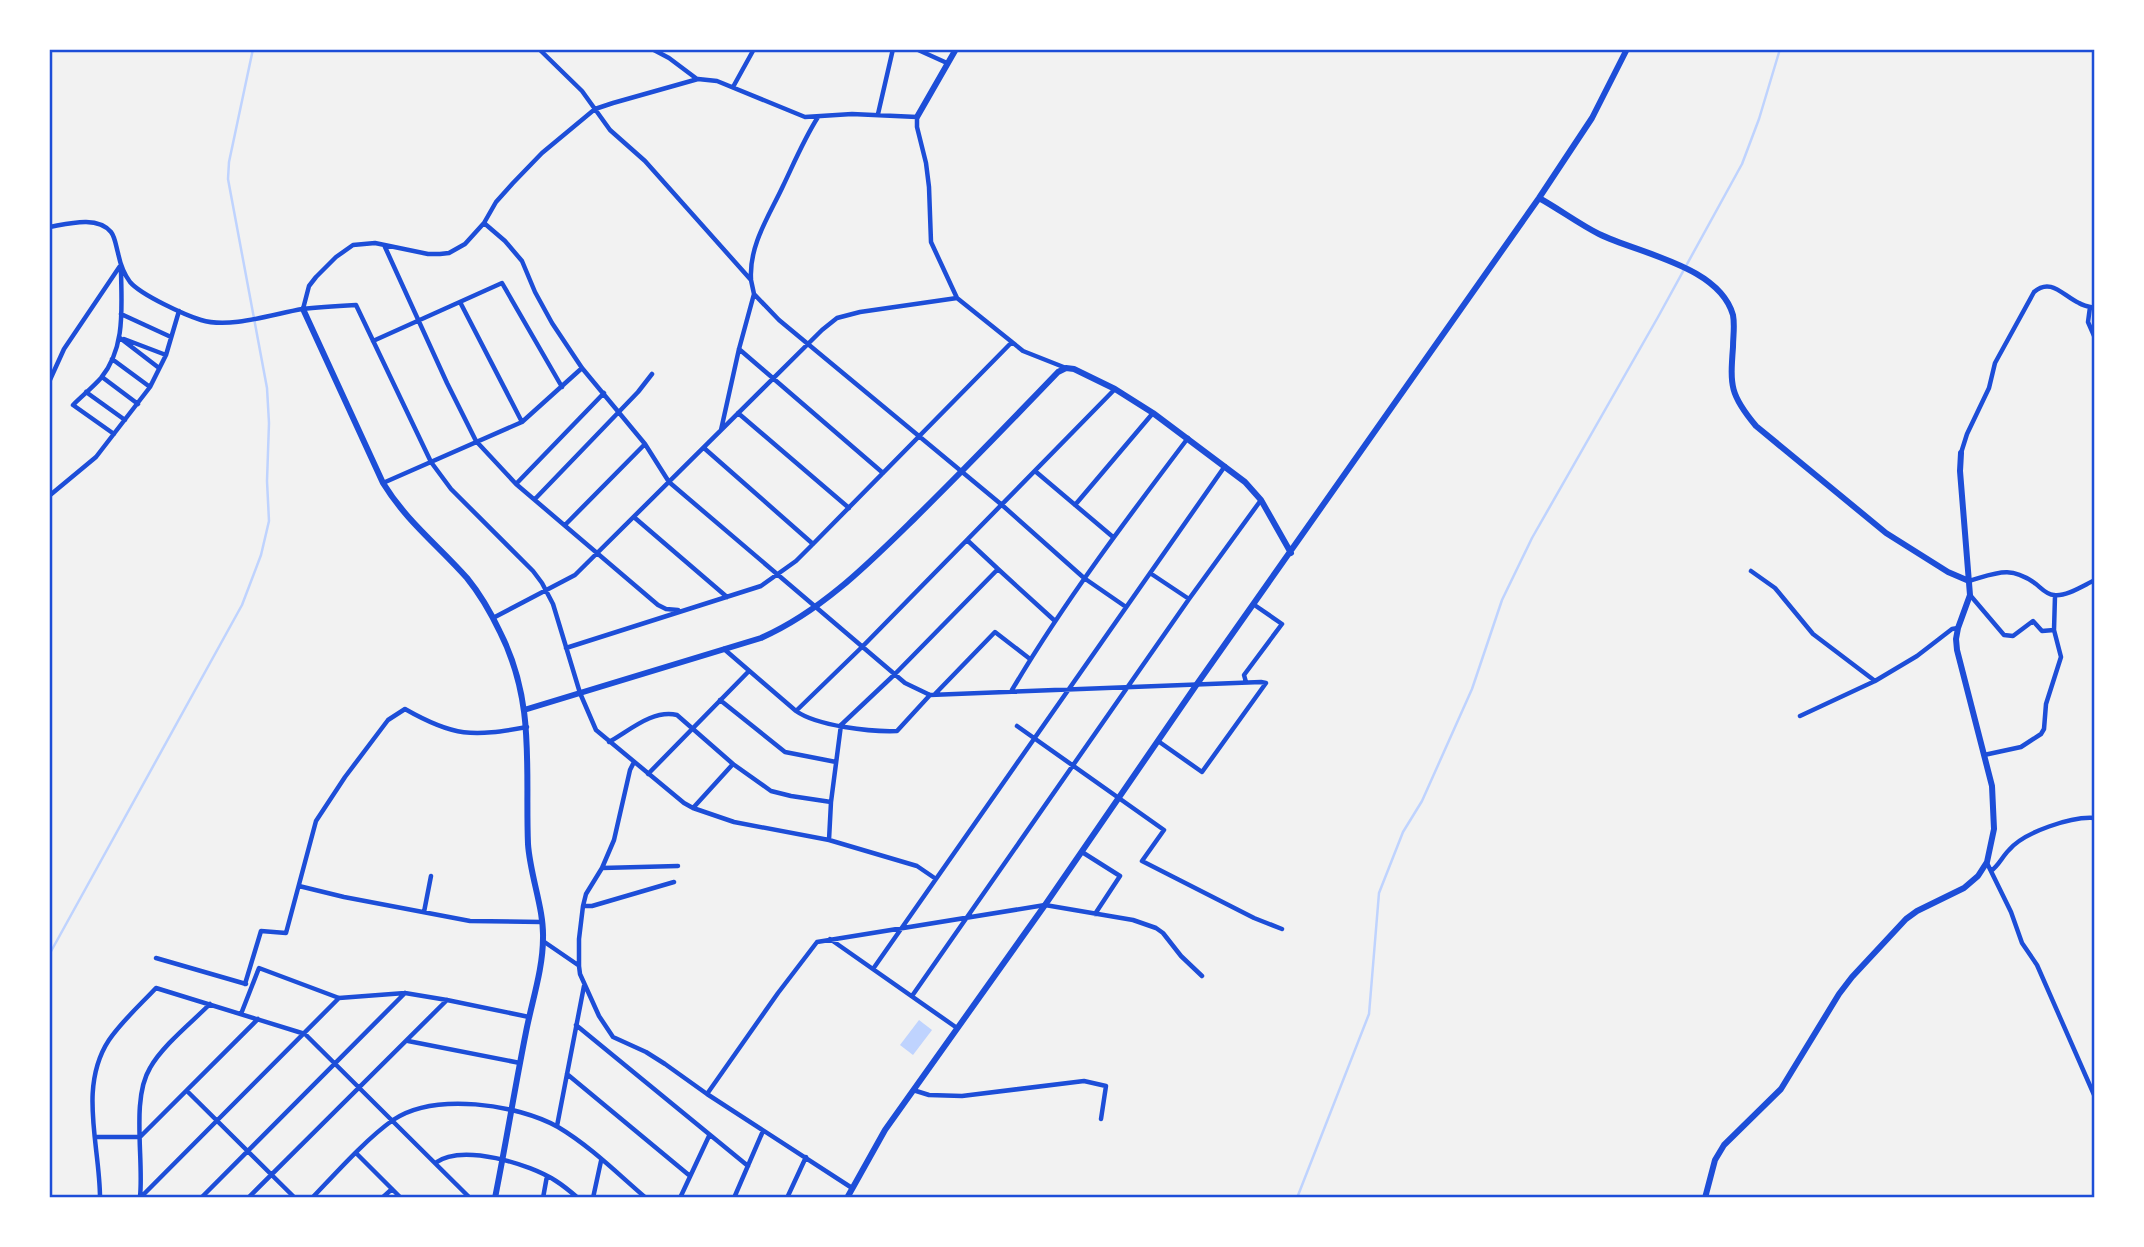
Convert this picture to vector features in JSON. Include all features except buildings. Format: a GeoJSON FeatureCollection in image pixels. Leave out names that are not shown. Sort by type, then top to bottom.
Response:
{"type":"FeatureCollection","features":[{"type":"Feature","properties":{"kind":"street"},"geometry":{"type":"LineString","coordinates":[[539,49],[582,91],[610,130],[645,161],[751,279]]}},
{"type":"Feature","properties":{"kind":"street"},"geometry":{"type":"LineString","coordinates":[[652,49],[698,79]]}},
{"type":"Feature","properties":{"kind":"street"},"geometry":{"type":"LineString","coordinates":[[733,87],[754,49]]}},
{"type":"Feature","properties":{"kind":"street"},"geometry":{"type":"LineString","coordinates":[[878,114],[893,49]]}},
{"type":"Feature","properties":{"kind":"street"},"geometry":{"type":"LineString","coordinates":[[916,49],[947,63]]}},
{"type":"Feature","properties":{"kind":"street"},"geometry":{"type":"LineString","coordinates":[[956,49],[918,117],[917,127],[929,187],[931,242],[957,298],[1023,351],[1074,369],[1115,389],[1226,466],[1261,500],[1291,553]]}},
{"type":"Feature","properties":{"kind":"street"},"geometry":{"type":"LineString","coordinates":[[847,1198],[885,1130],[1539,198],[1592,118],[1628,49]]}},
{"type":"Feature","properties":{"kind":"street"},"geometry":{"type":"LineString","coordinates":[[495,1198],[543,940],[528,844],[529,763],[527,727],[519,679],[511,654],[493,618],[469,581],[411,522],[383,483],[303,309],[309,286],[336,257],[353,245],[363,243],[428,254],[449,253],[465,244],[484,223],[496,202],[542,153],[595,109],[698,79],[717,81],[805,117],[878,114],[918,117]]}},
{"type":"Feature","properties":{"kind":"street"},"geometry":{"type":"LineString","coordinates":[[721,431],[754,294],[750,262],[766,218],[818,117]]}},
{"type":"Feature","properties":{"kind":"street"},"geometry":{"type":"LineString","coordinates":[[1539,198],[1597,233],[1700,275],[1717,289],[1726,299],[1735,324],[1731,379],[1744,411],[1756,426],[1886,533],[1948,572],[1969,581],[2012,572],[2021,573],[2055,596],[2095,580]]}},
{"type":"Feature","properties":{"kind":"street"},"geometry":{"type":"LineString","coordinates":[[49,227],[78,223],[99,224],[110,232],[121,265],[129,281],[137,289],[179,311],[210,322],[250,320],[303,309],[356,304],[431,462],[451,489],[533,571],[547,591],[580,693],[596,730],[692,808],[734,822],[829,840],[917,866],[936,879]]}},
{"type":"Feature","properties":{"kind":"street"},"geometry":{"type":"LineString","coordinates":[[484,223],[505,241],[522,261],[552,323],[582,368],[645,444],[669,482],[814,608],[863,646],[894,675],[916,689],[932,695],[1246,682],[1266,684],[1202,772],[1158,741]]}},
{"type":"Feature","properties":{"kind":"street"},"geometry":{"type":"LineString","coordinates":[[384,246],[476,441],[516,484],[658,605],[682,611]]}},
{"type":"Feature","properties":{"kind":"street"},"geometry":{"type":"LineString","coordinates":[[114,434],[73,405],[102,377],[120,338],[121,265]]}},
{"type":"Feature","properties":{"kind":"street"},"geometry":{"type":"LineString","coordinates":[[49,382],[64,349],[121,265]]}},
{"type":"Feature","properties":{"kind":"street"},"geometry":{"type":"LineString","coordinates":[[373,341],[502,283],[562,387]]}},
{"type":"Feature","properties":{"kind":"street"},"geometry":{"type":"LineString","coordinates":[[1705,1198],[1715,1160],[1724,1145],[1781,1089],[1852,977],[1906,919],[1964,888],[1978,876],[1987,862],[1994,829],[1992,786],[1956,639],[1970,595],[1960,471],[1961,453],[1989,388],[1995,363],[2034,292],[2044,286],[2056,288],[2078,303],[2092,307],[2088,322],[2095,338]]}},
{"type":"Feature","properties":{"kind":"street"},"geometry":{"type":"LineString","coordinates":[[754,294],[808,345],[1002,505],[1084,578],[1126,607]]}},
{"type":"Feature","properties":{"kind":"street"},"geometry":{"type":"LineString","coordinates":[[493,618],[575,575],[837,318],[860,312],[957,298]]}},
{"type":"Feature","properties":{"kind":"street"},"geometry":{"type":"LineString","coordinates":[[460,302],[522,422]]}},
{"type":"Feature","properties":{"kind":"street"},"geometry":{"type":"LineString","coordinates":[[49,496],[96,457],[150,387],[166,355],[179,311]]}},
{"type":"Feature","properties":{"kind":"street"},"geometry":{"type":"LineString","coordinates":[[121,314],[171,337]]}},
{"type":"Feature","properties":{"kind":"street"},"geometry":{"type":"LineString","coordinates":[[120,338],[166,355]]}},
{"type":"Feature","properties":{"kind":"street"},"geometry":{"type":"LineString","coordinates":[[120,338],[159,368]]}},
{"type":"Feature","properties":{"kind":"street"},"geometry":{"type":"LineString","coordinates":[[566,648],[761,586],[813,544],[1012,342]]}},
{"type":"Feature","properties":{"kind":"street"},"geometry":{"type":"LineString","coordinates":[[739,349],[883,473]]}},
{"type":"Feature","properties":{"kind":"street"},"geometry":{"type":"LineString","coordinates":[[112,359],[150,387]]}},
{"type":"Feature","properties":{"kind":"street"},"geometry":{"type":"LineString","coordinates":[[383,483],[522,422],[582,368]]}},
{"type":"Feature","properties":{"kind":"street"},"geometry":{"type":"LineString","coordinates":[[524,710],[761,638],[781,629],[814,608],[859,573],[961,473],[1058,372],[1066,368]]}},
{"type":"Feature","properties":{"kind":"street"},"geometry":{"type":"LineString","coordinates":[[535,499],[652,374]]}},
{"type":"Feature","properties":{"kind":"street"},"geometry":{"type":"LineString","coordinates":[[102,377],[138,404]]}},
{"type":"Feature","properties":{"kind":"street"},"geometry":{"type":"LineString","coordinates":[[796,711],[1115,389]]}},
{"type":"Feature","properties":{"kind":"street"},"geometry":{"type":"LineString","coordinates":[[86,392],[125,420]]}},
{"type":"Feature","properties":{"kind":"street"},"geometry":{"type":"LineString","coordinates":[[516,484],[604,393]]}},
{"type":"Feature","properties":{"kind":"street"},"geometry":{"type":"LineString","coordinates":[[738,413],[849,508]]}},
{"type":"Feature","properties":{"kind":"street"},"geometry":{"type":"LineString","coordinates":[[1075,505],[1153,413]]}},
{"type":"Feature","properties":{"kind":"street"},"geometry":{"type":"LineString","coordinates":[[1011,691],[1084,578],[1188,438]]}},
{"type":"Feature","properties":{"kind":"street"},"geometry":{"type":"LineString","coordinates":[[565,526],[645,444]]}},
{"type":"Feature","properties":{"kind":"street"},"geometry":{"type":"LineString","coordinates":[[704,448],[813,544]]}},
{"type":"Feature","properties":{"kind":"street"},"geometry":{"type":"LineString","coordinates":[[873,969],[1226,466]]}},
{"type":"Feature","properties":{"kind":"street"},"geometry":{"type":"LineString","coordinates":[[1035,471],[1113,537]]}},
{"type":"Feature","properties":{"kind":"street"},"geometry":{"type":"LineString","coordinates":[[912,996],[1261,500]]}},
{"type":"Feature","properties":{"kind":"street"},"geometry":{"type":"LineString","coordinates":[[635,518],[727,597]]}},
{"type":"Feature","properties":{"kind":"street"},"geometry":{"type":"LineString","coordinates":[[967,540],[1055,621]]}},
{"type":"Feature","properties":{"kind":"street"},"geometry":{"type":"LineString","coordinates":[[829,840],[841,725],[998,569]]}},
{"type":"Feature","properties":{"kind":"street"},"geometry":{"type":"LineString","coordinates":[[1751,571],[1775,588],[1813,634],[1875,681]]}},
{"type":"Feature","properties":{"kind":"street"},"geometry":{"type":"LineString","coordinates":[[1150,573],[1189,599]]}},
{"type":"Feature","properties":{"kind":"street"},"geometry":{"type":"LineString","coordinates":[[1970,595],[2004,635],[2013,636],[2033,621],[2042,631],[2054,630]]}},
{"type":"Feature","properties":{"kind":"street"},"geometry":{"type":"LineString","coordinates":[[1984,755],[2021,747],[2044,729],[2046,704],[2061,657],[2054,630],[2055,596]]}},
{"type":"Feature","properties":{"kind":"street"},"geometry":{"type":"LineString","coordinates":[[1246,682],[1244,675],[1282,624],[1253,604]]}},
{"type":"Feature","properties":{"kind":"street"},"geometry":{"type":"LineString","coordinates":[[1800,716],[1875,681],[1917,656],[1952,629],[1958,628]]}},
{"type":"Feature","properties":{"kind":"street"},"geometry":{"type":"LineString","coordinates":[[724,649],[805,717],[878,732],[897,731],[995,632],[1030,659]]}},
{"type":"Feature","properties":{"kind":"street"},"geometry":{"type":"LineString","coordinates":[[648,774],[749,671]]}},
{"type":"Feature","properties":{"kind":"street"},"geometry":{"type":"LineString","coordinates":[[720,700],[785,752],[837,762]]}},
{"type":"Feature","properties":{"kind":"street"},"geometry":{"type":"LineString","coordinates":[[241,1014],[261,931],[286,933],[316,821],[388,720],[405,709],[429,723],[449,730],[485,734],[527,727]]}},
{"type":"Feature","properties":{"kind":"street"},"geometry":{"type":"LineString","coordinates":[[609,742],[657,715],[677,715],[733,764],[771,790],[831,802]]}},
{"type":"Feature","properties":{"kind":"street"},"geometry":{"type":"LineString","coordinates":[[1017,726],[1164,830],[1142,861],[1254,918],[1282,929]]}},
{"type":"Feature","properties":{"kind":"street"},"geometry":{"type":"LineString","coordinates":[[634,762],[614,840],[583,905],[579,966],[598,1016],[613,1037],[656,1058],[852,1188]]}},
{"type":"Feature","properties":{"kind":"street"},"geometry":{"type":"LineString","coordinates":[[692,808],[733,764]]}},
{"type":"Feature","properties":{"kind":"street"},"geometry":{"type":"LineString","coordinates":[[1991,871],[2018,841],[2045,827],[2088,817],[2095,818]]}},
{"type":"Feature","properties":{"kind":"street"},"geometry":{"type":"LineString","coordinates":[[1082,852],[1120,876],[1095,914]]}},
{"type":"Feature","properties":{"kind":"street"},"geometry":{"type":"LineString","coordinates":[[1987,862],[2095,1097]]}},
{"type":"Feature","properties":{"kind":"street"},"geometry":{"type":"LineString","coordinates":[[602,868],[678,866]]}},
{"type":"Feature","properties":{"kind":"street"},"geometry":{"type":"LineString","coordinates":[[424,912],[430,876]]}},
{"type":"Feature","properties":{"kind":"street"},"geometry":{"type":"LineString","coordinates":[[583,905],[592,906],[674,882]]}},
{"type":"Feature","properties":{"kind":"street"},"geometry":{"type":"LineString","coordinates":[[299,886],[470,921],[541,922]]}},
{"type":"Feature","properties":{"kind":"street"},"geometry":{"type":"LineString","coordinates":[[707,1094],[817,942],[1045,905],[1133,920],[1156,928],[1202,976]]}},
{"type":"Feature","properties":{"kind":"street"},"geometry":{"type":"LineString","coordinates":[[830,939],[957,1028]]}},
{"type":"Feature","properties":{"kind":"street"},"geometry":{"type":"LineString","coordinates":[[543,940],[579,966]]}},
{"type":"Feature","properties":{"kind":"street"},"geometry":{"type":"LineString","coordinates":[[156,958],[248,985]]}},
{"type":"Feature","properties":{"kind":"street"},"geometry":{"type":"LineString","coordinates":[[248,985],[258,968],[339,998],[405,993],[529,1017]]}},
{"type":"Feature","properties":{"kind":"street"},"geometry":{"type":"LineString","coordinates":[[557,1126],[584,984]]}},
{"type":"Feature","properties":{"kind":"street"},"geometry":{"type":"LineString","coordinates":[[100,1198],[92,1113],[93,1083],[101,1055],[117,1028],[156,988],[305,1034],[470,1198]]}},
{"type":"Feature","properties":{"kind":"street"},"geometry":{"type":"LineString","coordinates":[[201,1198],[405,993]]}},
{"type":"Feature","properties":{"kind":"street"},"geometry":{"type":"LineString","coordinates":[[140,1198],[339,998]]}},
{"type":"Feature","properties":{"kind":"street"},"geometry":{"type":"LineString","coordinates":[[248,1198],[447,1000]]}},
{"type":"Feature","properties":{"kind":"street"},"geometry":{"type":"LineString","coordinates":[[140,1198],[142,1089],[149,1068],[210,1004]]}},
{"type":"Feature","properties":{"kind":"street"},"geometry":{"type":"LineString","coordinates":[[95,1137],[140,1137],[258,1019]]}},
{"type":"Feature","properties":{"kind":"street"},"geometry":{"type":"LineString","coordinates":[[576,1025],[748,1166]]}},
{"type":"Feature","properties":{"kind":"street"},"geometry":{"type":"LineString","coordinates":[[407,1041],[520,1063]]}},
{"type":"Feature","properties":{"kind":"street"},"geometry":{"type":"LineString","coordinates":[[567,1074],[690,1176]]}},
{"type":"Feature","properties":{"kind":"street"},"geometry":{"type":"LineString","coordinates":[[914,1090],[929,1095],[962,1096],[1084,1081],[1106,1086],[1101,1119]]}},
{"type":"Feature","properties":{"kind":"street"},"geometry":{"type":"LineString","coordinates":[[187,1091],[295,1198]]}},
{"type":"Feature","properties":{"kind":"street"},"geometry":{"type":"LineString","coordinates":[[312,1198],[391,1121],[418,1109],[445,1104],[475,1105],[512,1111],[557,1126],[646,1198]]}},
{"type":"Feature","properties":{"kind":"street"},"geometry":{"type":"LineString","coordinates":[[733,1198],[763,1131]]}},
{"type":"Feature","properties":{"kind":"street"},"geometry":{"type":"LineString","coordinates":[[680,1198],[709,1136]]}},
{"type":"Feature","properties":{"kind":"street"},"geometry":{"type":"LineString","coordinates":[[356,1153],[401,1198]]}},
{"type":"Feature","properties":{"kind":"street"},"geometry":{"type":"LineString","coordinates":[[435,1163],[451,1155],[463,1154],[503,1161],[535,1170],[578,1198]]}},
{"type":"Feature","properties":{"kind":"street"},"geometry":{"type":"LineString","coordinates":[[787,1198],[806,1157]]}},
{"type":"Feature","properties":{"kind":"street"},"geometry":{"type":"LineString","coordinates":[[593,1198],[601,1161]]}},
{"type":"Feature","properties":{"kind":"street"},"geometry":{"type":"LineString","coordinates":[[543,1198],[547,1176]]}},
{"type":"Feature","properties":{"kind":"street"},"geometry":{"type":"LineString","coordinates":[[382,1198],[391,1189]]}},
{"type":"Feature","properties":{"kind":"water"},"geometry":{"type":"Polygon","coordinates":[[[919,1020],[932,1030],[913,1055],[900,1045],[919,1020]]]}},
{"type":"Feature","properties":{"kind":"waterway"},"geometry":{"type":"LineString","coordinates":[[49,955],[242,605],[261,555],[269,521],[267,388],[228,179],[229,162],[253,49]]}},
{"type":"Feature","properties":{"kind":"waterway"},"geometry":{"type":"LineString","coordinates":[[1297,1198],[1369,1014],[1379,893],[1403,832],[1422,801],[1472,689],[1502,600],[1532,538],[1742,164],[1780,49]]}}]}
